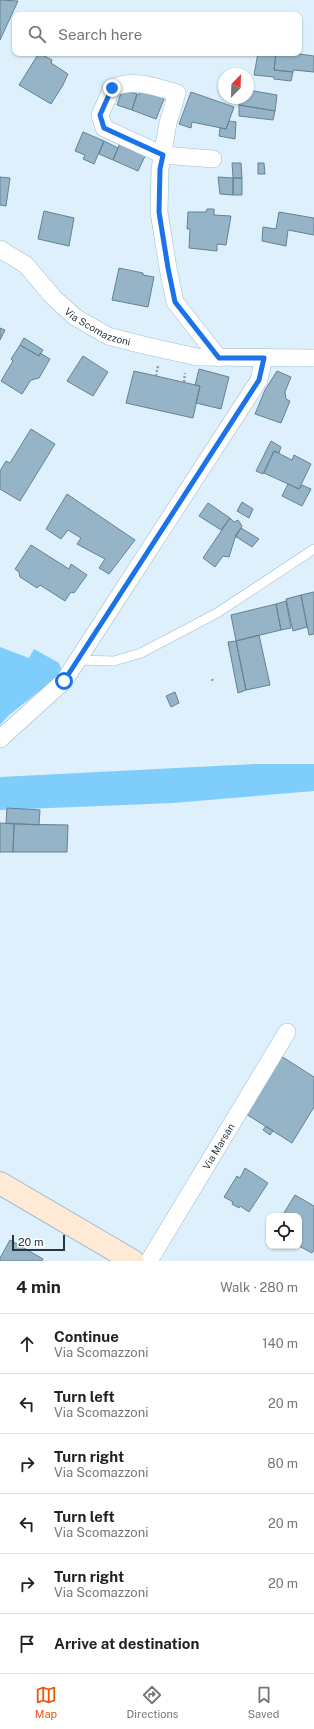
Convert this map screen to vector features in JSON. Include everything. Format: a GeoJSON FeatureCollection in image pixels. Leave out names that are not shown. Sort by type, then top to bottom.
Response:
{"type":"FeatureCollection","features":[{"type":"Feature","properties":{"kind":"main road"},"geometry":{"type":"LineString","coordinates":[[0,1183],[133,1261]]}},
{"type":"Feature","properties":{"kind":"street"},"geometry":{"type":"LineString","coordinates":[[213,159],[163,155],[104,128],[100,115],[112,88],[119,84],[142,83],[177,94],[168,123],[163,155],[160,169],[159,212],[175,302],[219,358]]}},
{"type":"Feature","properties":{"kind":"street","name":"Via Scomazzoni"},"geometry":{"type":"LineString","coordinates":[[0,249],[26,265],[54,297],[75,317],[108,336],[143,346],[197,357],[314,358]]}},
{"type":"Feature","properties":{"kind":"street"},"geometry":{"type":"LineString","coordinates":[[0,739],[64,681],[259,380],[264,358]]}},
{"type":"Feature","properties":{"kind":"street","name":"Via Marsan"},"geometry":{"type":"LineString","coordinates":[[149,1261],[287,1032]]}},
{"type":"Feature","properties":{"kind":"lane"},"geometry":{"type":"LineString","coordinates":[[78,660],[114,661],[141,653],[217,613],[314,549]]}},
{"type":"Feature","properties":{"kind":"path"},"geometry":{"type":"LineString","coordinates":[[156,376],[158,366]]}},
{"type":"Feature","properties":{"kind":"path"},"geometry":{"type":"LineString","coordinates":[[184,382],[185,373]]}},
{"type":"Feature","properties":{"kind":"shaded area"},"geometry":{"type":"Polygon","coordinates":[[[0,647],[29,658],[34,649],[59,663],[62,671],[60,675],[9,715],[0,725],[0,647]]]}},
{"type":"Feature","properties":{"kind":"shaded area"},"geometry":{"type":"Polygon","coordinates":[[[255,764],[314,764],[314,791],[173,803],[0,810],[0,777],[255,764]]]}},
{"type":"Feature","properties":{"kind":"building"},"geometry":{"type":"Polygon","coordinates":[[[0,0],[18,1],[12,12],[0,40],[0,0]]]}},
{"type":"Feature","properties":{"kind":"building"},"geometry":{"type":"Polygon","coordinates":[[[302,54],[314,56],[314,72],[274,70],[276,56],[302,56],[302,54]]]}},
{"type":"Feature","properties":{"kind":"building"},"geometry":{"type":"Polygon","coordinates":[[[37,56],[45,56],[52,60],[51,63],[68,74],[51,104],[19,85],[37,56]]]}},
{"type":"Feature","properties":{"kind":"building"},"geometry":{"type":"Polygon","coordinates":[[[257,56],[276,56],[274,70],[293,72],[291,81],[274,79],[274,77],[254,75],[257,56]]]}},
{"type":"Feature","properties":{"kind":"building"},"geometry":{"type":"Polygon","coordinates":[[[143,85],[166,94],[156,119],[132,110],[137,94],[139,95],[143,85]]]}},
{"type":"Feature","properties":{"kind":"building"},"geometry":{"type":"Polygon","coordinates":[[[122,90],[137,94],[132,110],[117,105],[122,90]]]}},
{"type":"Feature","properties":{"kind":"building"},"geometry":{"type":"Polygon","coordinates":[[[254,91],[277,95],[275,111],[239,105],[254,104],[254,91]]]}},
{"type":"Feature","properties":{"kind":"building"},"geometry":{"type":"Polygon","coordinates":[[[191,92],[218,101],[218,104],[225,104],[234,107],[226,129],[192,122],[191,128],[179,124],[191,92]]]}},
{"type":"Feature","properties":{"kind":"building"},"geometry":{"type":"Polygon","coordinates":[[[239,105],[275,111],[273,120],[239,116],[239,105]]]}},
{"type":"Feature","properties":{"kind":"building"},"geometry":{"type":"Polygon","coordinates":[[[229,121],[236,122],[235,139],[219,136],[220,128],[226,129],[229,121]]]}},
{"type":"Feature","properties":{"kind":"building"},"geometry":{"type":"Polygon","coordinates":[[[83,132],[104,141],[94,164],[83,159],[85,155],[75,151],[83,132]]]}},
{"type":"Feature","properties":{"kind":"building"},"geometry":{"type":"Polygon","coordinates":[[[122,138],[148,150],[138,171],[113,160],[122,138]]]}},
{"type":"Feature","properties":{"kind":"building"},"geometry":{"type":"Polygon","coordinates":[[[104,141],[118,148],[113,160],[99,154],[104,141]]]}},
{"type":"Feature","properties":{"kind":"building"},"geometry":{"type":"Polygon","coordinates":[[[232,163],[241,163],[242,178],[233,178],[232,163]]]}},
{"type":"Feature","properties":{"kind":"building"},"geometry":{"type":"Polygon","coordinates":[[[258,163],[264,163],[265,174],[258,174],[258,163]]]}},
{"type":"Feature","properties":{"kind":"building"},"geometry":{"type":"Polygon","coordinates":[[[0,177],[10,178],[6,206],[0,205],[0,177]]]}},
{"type":"Feature","properties":{"kind":"building"},"geometry":{"type":"Polygon","coordinates":[[[218,177],[233,178],[233,195],[220,194],[218,177]]]}},
{"type":"Feature","properties":{"kind":"building"},"geometry":{"type":"Polygon","coordinates":[[[233,178],[242,178],[242,195],[233,195],[233,178]]]}},
{"type":"Feature","properties":{"kind":"building"},"geometry":{"type":"Polygon","coordinates":[[[207,209],[214,209],[214,215],[231,216],[226,245],[217,244],[217,251],[189,248],[190,229],[187,229],[188,212],[206,212],[207,209]]]}},
{"type":"Feature","properties":{"kind":"building"},"geometry":{"type":"Polygon","coordinates":[[[44,211],[74,218],[69,246],[38,239],[44,211]]]}},
{"type":"Feature","properties":{"kind":"building"},"geometry":{"type":"Polygon","coordinates":[[[279,212],[314,218],[314,235],[288,230],[286,246],[262,241],[263,227],[276,229],[279,212]]]}},
{"type":"Feature","properties":{"kind":"building"},"geometry":{"type":"Polygon","coordinates":[[[119,268],[154,277],[148,307],[112,300],[119,268]]]}},
{"type":"Feature","properties":{"kind":"building"},"geometry":{"type":"Polygon","coordinates":[[[0,328],[5,330],[0,340],[0,328]]]}},
{"type":"Feature","properties":{"kind":"building"},"geometry":{"type":"Polygon","coordinates":[[[24,338],[43,350],[39,356],[20,345],[24,338]]]}},
{"type":"Feature","properties":{"kind":"building"},"geometry":{"type":"Polygon","coordinates":[[[20,345],[39,356],[40,353],[50,359],[39,378],[31,380],[22,394],[1,381],[13,361],[11,359],[20,345]]]}},
{"type":"Feature","properties":{"kind":"building"},"geometry":{"type":"Polygon","coordinates":[[[83,356],[108,372],[93,396],[67,381],[83,356]]]}},
{"type":"Feature","properties":{"kind":"building"},"geometry":{"type":"Polygon","coordinates":[[[199,369],[229,377],[221,409],[196,403],[200,386],[195,385],[199,369]]]}},
{"type":"Feature","properties":{"kind":"building"},"geometry":{"type":"Polygon","coordinates":[[[134,371],[200,386],[193,418],[126,403],[134,371]]]}},
{"type":"Feature","properties":{"kind":"building"},"geometry":{"type":"Polygon","coordinates":[[[277,371],[291,377],[285,392],[286,399],[290,401],[281,423],[255,414],[265,390],[277,371]]]}},
{"type":"Feature","properties":{"kind":"building"},"geometry":{"type":"Polygon","coordinates":[[[31,429],[55,444],[20,501],[0,489],[0,471],[6,461],[10,463],[31,429]]]}},
{"type":"Feature","properties":{"kind":"building"},"geometry":{"type":"Polygon","coordinates":[[[271,441],[281,447],[279,453],[274,451],[263,474],[256,471],[271,441]]]}},
{"type":"Feature","properties":{"kind":"building"},"geometry":{"type":"Polygon","coordinates":[[[274,451],[292,460],[294,455],[311,464],[299,489],[264,473],[274,451]]]}},
{"type":"Feature","properties":{"kind":"building"},"geometry":{"type":"Polygon","coordinates":[[[288,484],[299,489],[302,485],[311,489],[302,506],[282,496],[288,484]]]}},
{"type":"Feature","properties":{"kind":"building"},"geometry":{"type":"Polygon","coordinates":[[[67,494],[135,540],[109,574],[99,568],[105,559],[77,544],[81,538],[68,530],[61,539],[46,529],[67,494]]]}},
{"type":"Feature","properties":{"kind":"building"},"geometry":{"type":"Polygon","coordinates":[[[242,502],[253,509],[249,518],[237,511],[242,502]]]}},
{"type":"Feature","properties":{"kind":"building"},"geometry":{"type":"Polygon","coordinates":[[[208,503],[230,518],[221,530],[199,516],[208,503]]]}},
{"type":"Feature","properties":{"kind":"building"},"geometry":{"type":"Polygon","coordinates":[[[230,518],[234,522],[238,520],[242,526],[235,538],[229,557],[223,556],[215,567],[203,558],[230,518]]]}},
{"type":"Feature","properties":{"kind":"building"},"geometry":{"type":"Polygon","coordinates":[[[241,528],[259,539],[252,547],[235,536],[241,528]]]}},
{"type":"Feature","properties":{"kind":"building"},"geometry":{"type":"Polygon","coordinates":[[[31,545],[69,569],[71,564],[87,575],[74,593],[71,592],[65,601],[40,585],[37,588],[20,577],[19,572],[15,569],[31,545]]]}},
{"type":"Feature","properties":{"kind":"building"},"geometry":{"type":"Polygon","coordinates":[[[314,592],[314,634],[309,635],[301,595],[314,592]]]}},
{"type":"Feature","properties":{"kind":"building"},"geometry":{"type":"Polygon","coordinates":[[[301,595],[307,627],[293,631],[286,599],[301,595]]]}},
{"type":"Feature","properties":{"kind":"building"},"geometry":{"type":"Polygon","coordinates":[[[286,601],[291,628],[281,630],[276,604],[286,601]]]}},
{"type":"Feature","properties":{"kind":"building"},"geometry":{"type":"Polygon","coordinates":[[[276,604],[281,630],[236,641],[231,615],[276,604]]]}},
{"type":"Feature","properties":{"kind":"building"},"geometry":{"type":"Polygon","coordinates":[[[259,635],[270,685],[246,690],[236,641],[259,635]]]}},
{"type":"Feature","properties":{"kind":"building"},"geometry":{"type":"Polygon","coordinates":[[[236,641],[246,690],[238,693],[228,642],[236,641]]]}},
{"type":"Feature","properties":{"kind":"building"},"geometry":{"type":"Polygon","coordinates":[[[175,692],[179,703],[171,707],[166,696],[175,692]]]}},
{"type":"Feature","properties":{"kind":"building"},"geometry":{"type":"Polygon","coordinates":[[[7,808],[40,810],[39,825],[6,823],[7,808]]]}},
{"type":"Feature","properties":{"kind":"building"},"geometry":{"type":"Polygon","coordinates":[[[0,823],[14,824],[13,852],[0,852],[0,823]]]}},
{"type":"Feature","properties":{"kind":"building"},"geometry":{"type":"Polygon","coordinates":[[[14,824],[68,825],[67,852],[13,852],[14,824]]]}},
{"type":"Feature","properties":{"kind":"building"},"geometry":{"type":"Polygon","coordinates":[[[281,1056],[314,1077],[314,1107],[292,1143],[246,1114],[281,1056]]]}},
{"type":"Feature","properties":{"kind":"building"},"geometry":{"type":"Polygon","coordinates":[[[266,1126],[273,1131],[270,1135],[263,1130],[266,1126]]]}},
{"type":"Feature","properties":{"kind":"building"},"geometry":{"type":"Polygon","coordinates":[[[245,1168],[268,1183],[249,1212],[240,1206],[239,1208],[232,1204],[233,1202],[224,1197],[237,1176],[240,1178],[245,1168]]]}},
{"type":"Feature","properties":{"kind":"building"},"geometry":{"type":"Polygon","coordinates":[[[295,1195],[314,1206],[314,1250],[312,1253],[302,1248],[302,1213],[284,1213],[295,1195]]]}},
{"type":"Feature","properties":{"kind":"building"},"geometry":{"type":"Polygon","coordinates":[[[10,1240],[43,1259],[42,1261],[0,1261],[0,1258],[10,1240]]]}},
{"type":"Feature","properties":{"kind":"route"},"geometry":{"type":"LineString","coordinates":[[64,681],[259,380],[264,358],[219,358],[175,302],[159,212],[160,169],[163,155],[104,128],[100,115],[112,88]]}}]}
